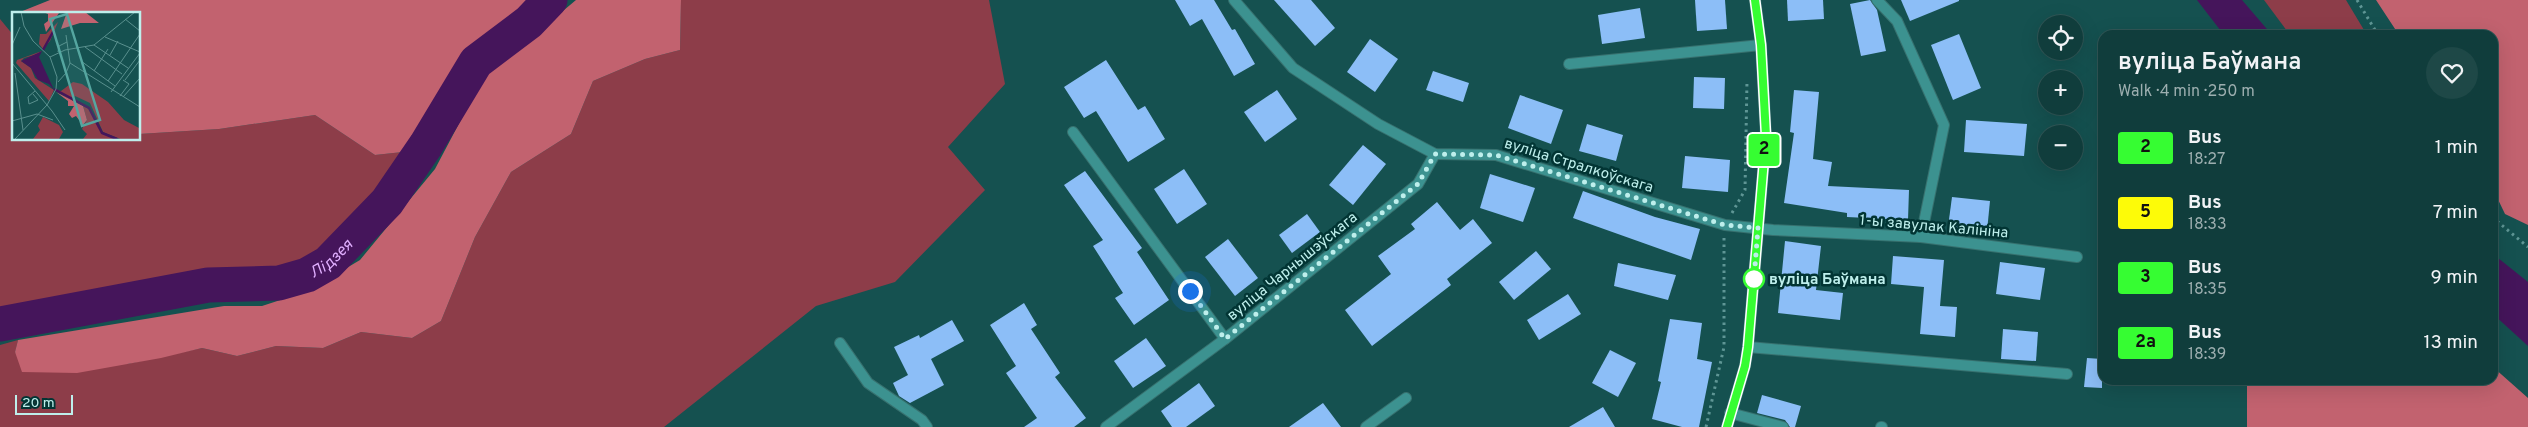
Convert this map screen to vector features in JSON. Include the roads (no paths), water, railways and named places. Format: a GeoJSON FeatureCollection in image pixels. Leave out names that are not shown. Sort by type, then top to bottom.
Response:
{"type":"FeatureCollection","features":[{"type":"Feature","properties":{"kind":"main road"},"geometry":{"type":"LineString","coordinates":[[1727,427],[1745,366],[1748,347],[1766,136],[1761,45],[1756,0]]}},
{"type":"Feature","properties":{"kind":"street","name":"вуліца Стралкоўскага"},"geometry":{"type":"LineString","coordinates":[[1234,0],[1292,68],[1378,124],[1435,154],[1496,155],[1725,225],[1758,228]]}},
{"type":"Feature","properties":{"kind":"street"},"geometry":{"type":"LineString","coordinates":[[1877,0],[1897,21],[1944,125],[1921,237]]}},
{"type":"Feature","properties":{"kind":"street"},"geometry":{"type":"LineString","coordinates":[[1569,64],[1761,45]]}},
{"type":"Feature","properties":{"kind":"street"},"geometry":{"type":"LineString","coordinates":[[1074,132],[1225,339]]}},
{"type":"Feature","properties":{"kind":"street","name":"вуліца Чарнышэўскага"},"geometry":{"type":"LineString","coordinates":[[1106,427],[1225,339],[1418,184],[1435,154]]}},
{"type":"Feature","properties":{"kind":"street","name":"1-ы завулак Калініна"},"geometry":{"type":"LineString","coordinates":[[1758,228],[1921,237],[2077,258]]}},
{"type":"Feature","properties":{"kind":"street"},"geometry":{"type":"LineString","coordinates":[[840,343],[868,383],[922,420],[927,427]]}},
{"type":"Feature","properties":{"kind":"street"},"geometry":{"type":"LineString","coordinates":[[1748,347],[2067,374]]}},
{"type":"Feature","properties":{"kind":"street"},"geometry":{"type":"LineString","coordinates":[[1366,427],[1406,398]]}},
{"type":"Feature","properties":{"kind":"street"},"geometry":{"type":"LineString","coordinates":[[1730,413],[1783,427]]}},
{"type":"Feature","properties":{"kind":"waterway","name":"Лідзея"},"geometry":{"type":"LineString","coordinates":[[0,324],[208,285],[279,283],[307,275],[328,263],[387,202],[426,145],[476,62],[529,22],[550,0]]}},
{"type":"Feature","properties":{"kind":"place","name":"вуліца Баўмана"},"geometry":{"type":"Point","coordinates":[1754,279]}}]}
